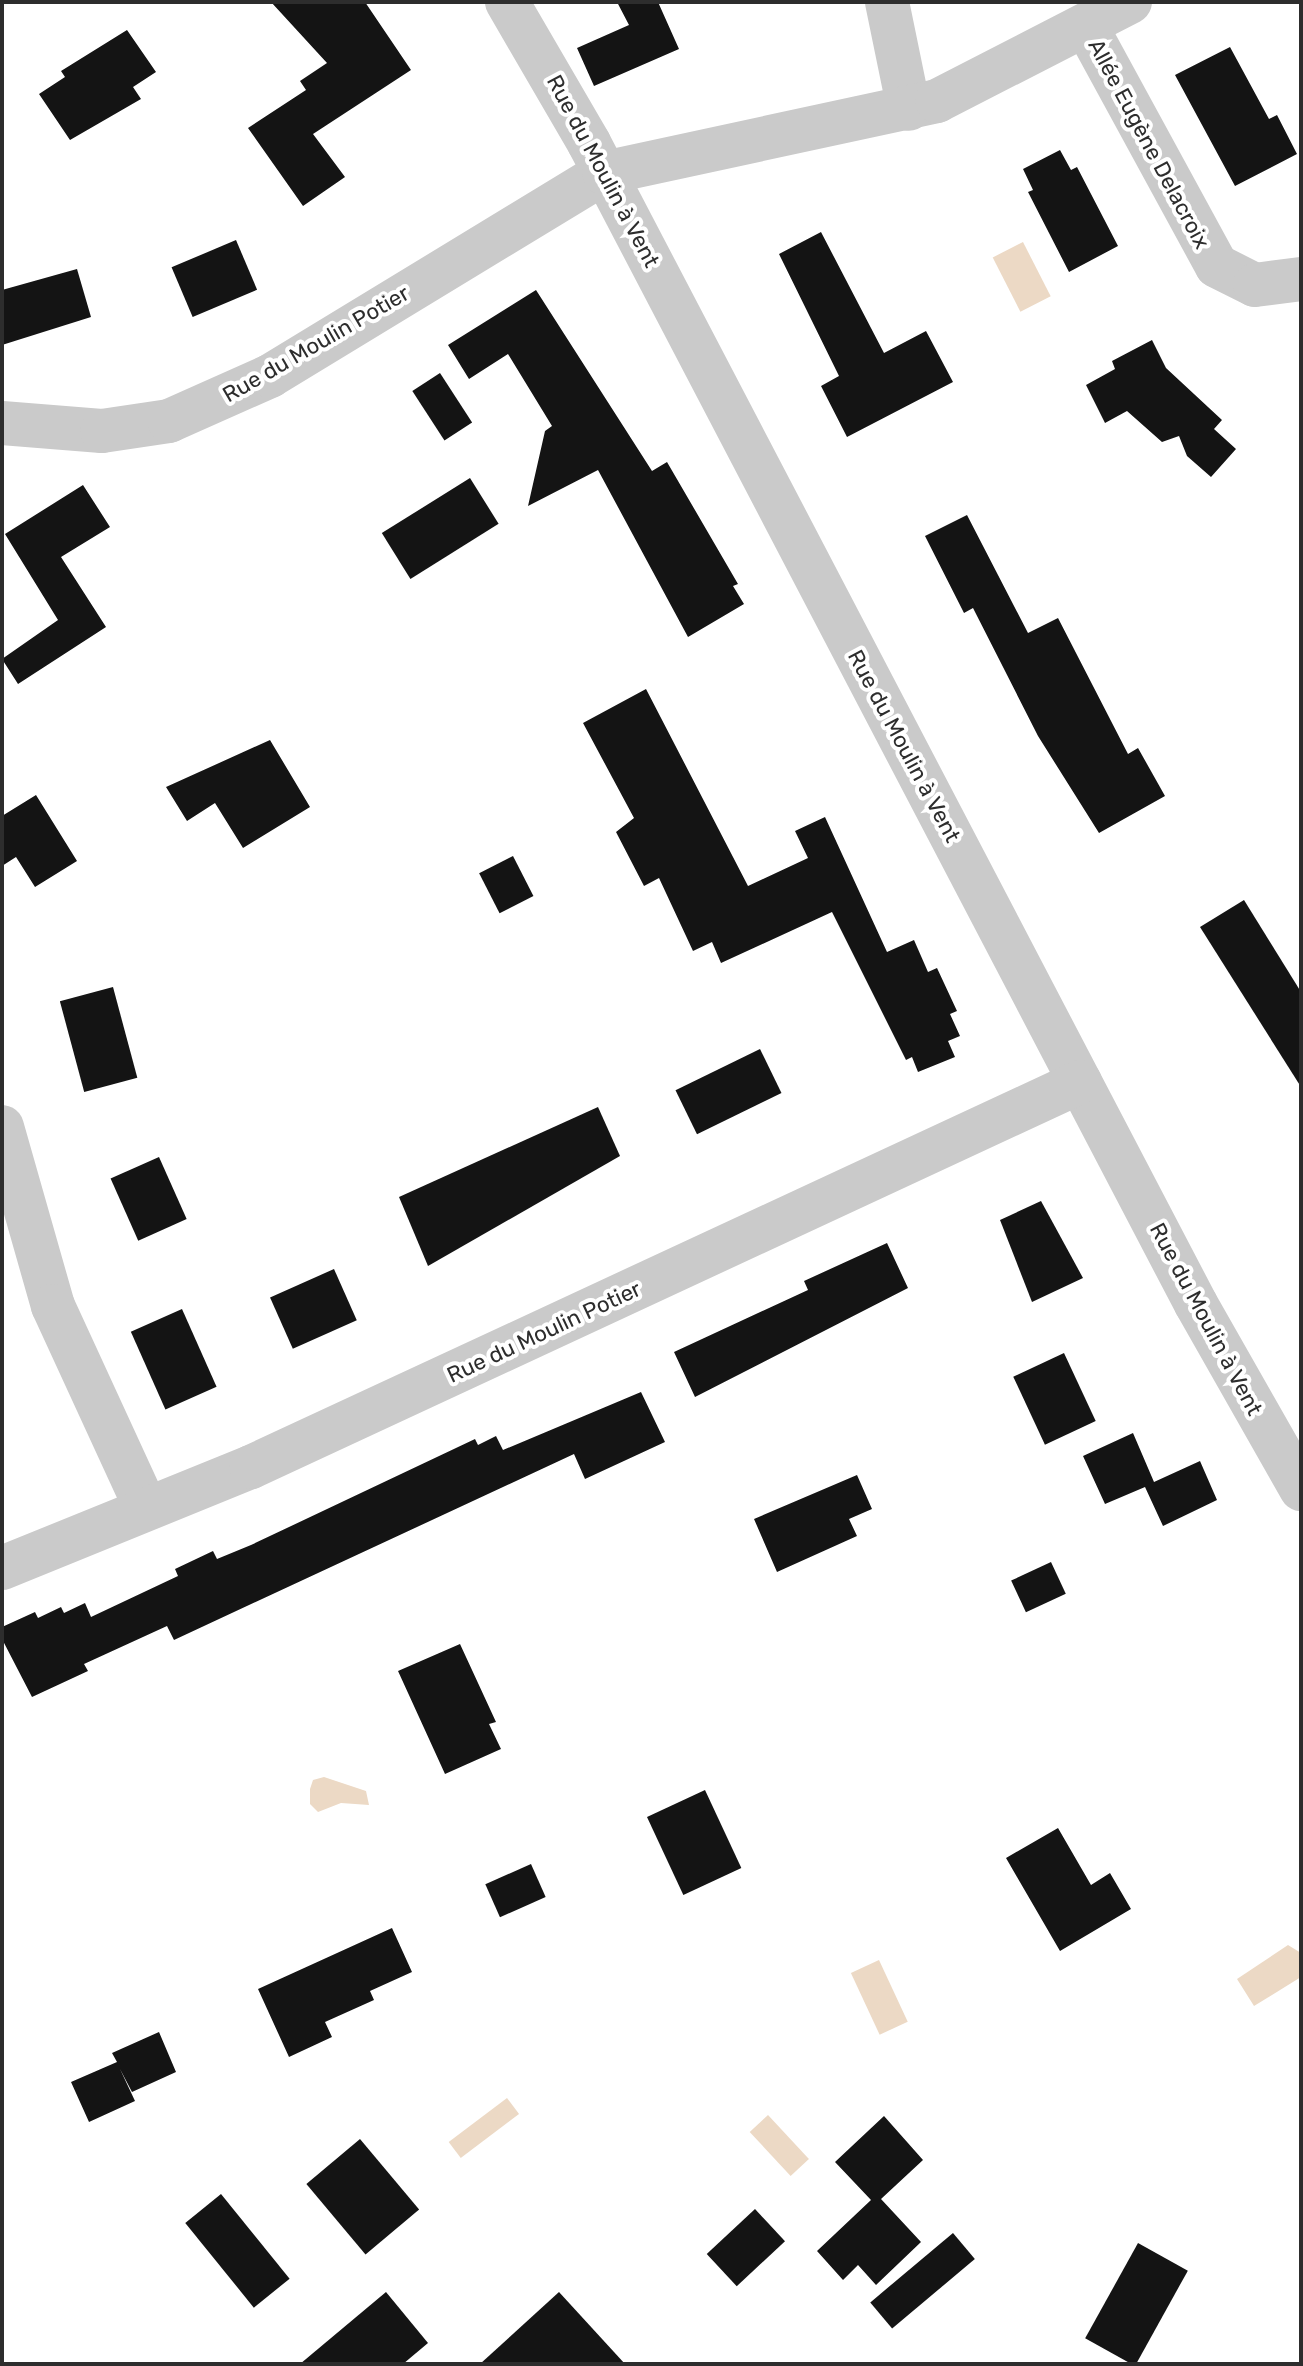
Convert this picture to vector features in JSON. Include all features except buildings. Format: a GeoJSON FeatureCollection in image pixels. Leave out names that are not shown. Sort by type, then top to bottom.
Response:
{"type":"FeatureCollection","features":[{"type":"Feature","properties":{"kind":"street","name":"Rue du Moulin à Vent"},"geometry":{"type":"LineString","coordinates":[[507,2],[604,173],[1080,1082],[1301,1489]]}},
{"type":"Feature","properties":{"kind":"street"},"geometry":{"type":"LineString","coordinates":[[887,2],[909,109]]}},
{"type":"Feature","properties":{"kind":"street","name":"Rue du Moulin Potier"},"geometry":{"type":"LineString","coordinates":[[2,423],[134,427],[233,396],[604,173],[909,109],[1086,26],[1130,2]]}},
{"type":"Feature","properties":{"kind":"street","name":"Allée Eugène Delacroix"},"geometry":{"type":"LineString","coordinates":[[1086,26],[1217,266],[1255,285],[1301,279]]}},
{"type":"Feature","properties":{"kind":"street","name":"Rue du Moulin Potier"},"geometry":{"type":"LineString","coordinates":[[2,1568],[251,1467],[1080,1082]]}},
{"type":"Feature","properties":{"kind":"street"},"geometry":{"type":"LineString","coordinates":[[2,1127],[53,1306],[146,1508]]}},
{"type":"Feature","properties":{"kind":"shaded area"},"geometry":{"type":"Polygon","coordinates":[[[1023,242],[1051,296],[1020,312],[993,257],[1023,242]]]}},
{"type":"Feature","properties":{"kind":"shaded area"},"geometry":{"type":"Polygon","coordinates":[[[324,1777],[366,1791],[369,1805],[341,1803],[318,1812],[310,1804],[310,1789],[313,1780],[324,1777]]]}},
{"type":"Feature","properties":{"kind":"shaded area"},"geometry":{"type":"Polygon","coordinates":[[[1288,1945],[1301,1953],[1301,1977],[1254,2006],[1237,1979],[1288,1945]]]}},
{"type":"Feature","properties":{"kind":"shaded area"},"geometry":{"type":"Polygon","coordinates":[[[879,1960],[908,2022],[880,2035],[851,1973],[879,1960]]]}},
{"type":"Feature","properties":{"kind":"shaded area"},"geometry":{"type":"Polygon","coordinates":[[[507,2098],[519,2114],[461,2158],[449,2142],[507,2098]]]}},
{"type":"Feature","properties":{"kind":"shaded area"},"geometry":{"type":"Polygon","coordinates":[[[768,2115],[809,2159],[791,2176],[750,2132],[768,2115]]]}}]}
